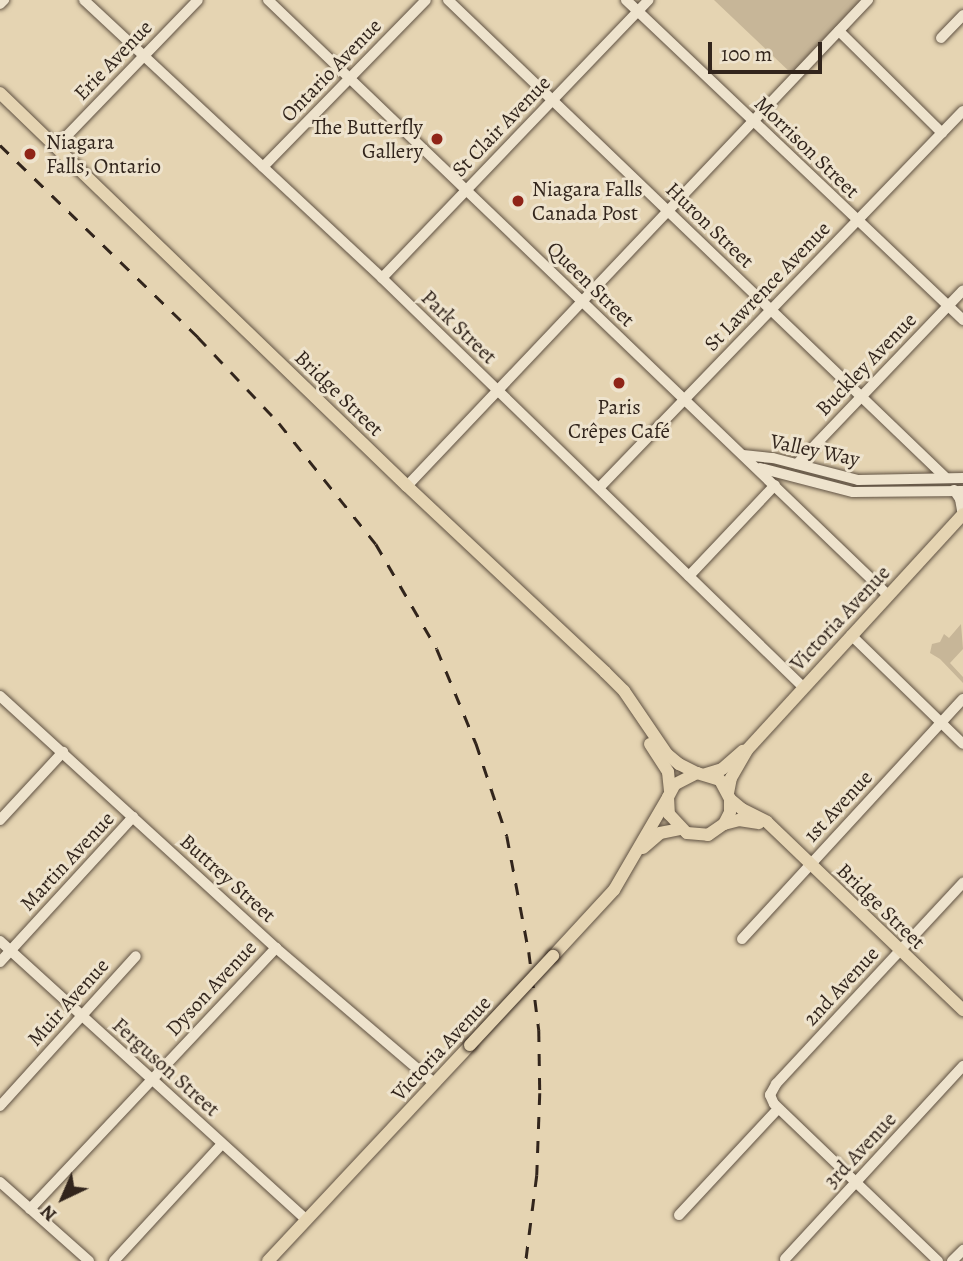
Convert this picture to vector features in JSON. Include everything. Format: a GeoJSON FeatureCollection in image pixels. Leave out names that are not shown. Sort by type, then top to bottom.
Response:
{"type":"FeatureCollection","features":[{"type":"Feature","properties":{"kind":"main road","name":"Bridge Street"},"geometry":{"type":"LineString","coordinates":[[0,93],[407,486],[605,672],[624,691],[645,725],[673,760],[702,773]]}},
{"type":"Feature","properties":{"kind":"main road","name":"Victoria Avenue"},"geometry":{"type":"LineString","coordinates":[[702,773],[722,769],[747,750],[963,515]]}},
{"type":"Feature","properties":{"kind":"main road","name":"Bridge Street"},"geometry":{"type":"LineString","coordinates":[[645,725],[649,742],[668,772],[669,794]]}},
{"type":"Feature","properties":{"kind":"main road","name":"Victoria Avenue"},"geometry":{"type":"LineString","coordinates":[[729,796],[731,778],[747,750]]}},
{"type":"Feature","properties":{"kind":"main road"},"geometry":{"type":"LineString","coordinates":[[702,773],[720,780],[729,796],[730,812],[724,824],[708,835],[697,836],[680,829],[669,814],[669,794],[681,778],[702,773]]}},
{"type":"Feature","properties":{"kind":"main road","name":"Victoria Avenue"},"geometry":{"type":"LineString","coordinates":[[268,1261],[614,890],[636,856],[669,794]]}},
{"type":"Feature","properties":{"kind":"main road","name":"Bridge Street"},"geometry":{"type":"LineString","coordinates":[[729,796],[741,809],[762,817],[963,1010]]}},
{"type":"Feature","properties":{"kind":"main road","name":"Bridge Street"},"geometry":{"type":"LineString","coordinates":[[724,824],[747,819],[772,829]]}},
{"type":"Feature","properties":{"kind":"main road","name":"Victoria Avenue"},"geometry":{"type":"LineString","coordinates":[[636,856],[660,833],[680,829]]}},
{"type":"Feature","properties":{"kind":"street"},"geometry":{"type":"LineString","coordinates":[[0,4],[4,0]]}},
{"type":"Feature","properties":{"kind":"street","name":"Park Street"},"geometry":{"type":"LineString","coordinates":[[84,0],[382,278],[803,687]]}},
{"type":"Feature","properties":{"kind":"street","name":"Erie Avenue"},"geometry":{"type":"LineString","coordinates":[[55,147],[198,0]]}},
{"type":"Feature","properties":{"kind":"street","name":"Queen Street"},"geometry":{"type":"LineString","coordinates":[[268,0],[888,595]]}},
{"type":"Feature","properties":{"kind":"street","name":"Ontario Avenue"},"geometry":{"type":"LineString","coordinates":[[263,167],[426,0]]}},
{"type":"Feature","properties":{"kind":"street","name":"Huron Street"},"geometry":{"type":"LineString","coordinates":[[448,0],[945,477]]}},
{"type":"Feature","properties":{"kind":"street","name":"Morrison Street"},"geometry":{"type":"LineString","coordinates":[[626,0],[963,320]]}},
{"type":"Feature","properties":{"kind":"street","name":"St Clair Avenue"},"geometry":{"type":"LineString","coordinates":[[382,278],[649,0]]}},
{"type":"Feature","properties":{"kind":"street"},"geometry":{"type":"LineString","coordinates":[[407,486],[868,0]]}},
{"type":"Feature","properties":{"kind":"street"},"geometry":{"type":"LineString","coordinates":[[941,38],[963,15]]}},
{"type":"Feature","properties":{"kind":"street"},"geometry":{"type":"LineString","coordinates":[[839,31],[942,133]]}},
{"type":"Feature","properties":{"kind":"street","name":"St Lawrence Avenue"},"geometry":{"type":"LineString","coordinates":[[599,488],[963,111]]}},
{"type":"Feature","properties":{"kind":"street","name":"Buckley Avenue"},"geometry":{"type":"LineString","coordinates":[[796,464],[963,290]]}},
{"type":"Feature","properties":{"kind":"street","name":"Valley Way"},"geometry":{"type":"LineString","coordinates":[[744,455],[796,464],[858,481],[963,478]]}},
{"type":"Feature","properties":{"kind":"street","name":"Valley Way"},"geometry":{"type":"LineString","coordinates":[[756,467],[853,492],[959,491]]}},
{"type":"Feature","properties":{"kind":"street"},"geometry":{"type":"LineString","coordinates":[[689,576],[775,485]]}},
{"type":"Feature","properties":{"kind":"street"},"geometry":{"type":"LineString","coordinates":[[959,491],[963,515]]}},
{"type":"Feature","properties":{"kind":"street"},"geometry":{"type":"LineString","coordinates":[[851,635],[963,744]]}},
{"type":"Feature","properties":{"kind":"street","name":"Buttrey Street"},"geometry":{"type":"LineString","coordinates":[[0,696],[276,948],[434,1083]]}},
{"type":"Feature","properties":{"kind":"street","name":"1st Avenue"},"geometry":{"type":"LineString","coordinates":[[742,939],[963,699]]}},
{"type":"Feature","properties":{"kind":"street"},"geometry":{"type":"LineString","coordinates":[[0,820],[63,752]]}},
{"type":"Feature","properties":{"kind":"street","name":"Martin Avenue"},"geometry":{"type":"LineString","coordinates":[[0,962],[133,817]]}},
{"type":"Feature","properties":{"kind":"street","name":"2nd Avenue"},"geometry":{"type":"LineString","coordinates":[[778,1109],[770,1098],[776,1084],[963,883]]}},
{"type":"Feature","properties":{"kind":"street","name":"Ferguson Street"},"geometry":{"type":"LineString","coordinates":[[0,941],[307,1220]]}},
{"type":"Feature","properties":{"kind":"street","name":"Dyson Avenue"},"geometry":{"type":"LineString","coordinates":[[30,1209],[276,948]]}},
{"type":"Feature","properties":{"kind":"street","name":"Muir Avenue"},"geometry":{"type":"LineString","coordinates":[[0,1106],[136,956]]}},
{"type":"Feature","properties":{"kind":"street","name":"3rd Avenue"},"geometry":{"type":"LineString","coordinates":[[785,1259],[963,1066]]}},
{"type":"Feature","properties":{"kind":"street"},"geometry":{"type":"LineString","coordinates":[[679,1215],[778,1109],[938,1261]]}},
{"type":"Feature","properties":{"kind":"street"},"geometry":{"type":"LineString","coordinates":[[114,1261],[222,1144]]}},
{"type":"Feature","properties":{"kind":"street"},"geometry":{"type":"LineString","coordinates":[[0,1182],[89,1261]]}},
{"type":"Feature","properties":{"kind":"street"},"geometry":{"type":"LineString","coordinates":[[952,1261],[963,1250]]}},
{"type":"Feature","properties":{"kind":"shaded area"},"geometry":{"type":"Polygon","coordinates":[[[714,0],[861,0],[792,74],[714,0]]]}},
{"type":"Feature","properties":{"kind":"shaded area"},"geometry":{"type":"Polygon","coordinates":[[[961,624],[963,649],[950,663],[963,677],[963,683],[940,659],[930,653],[932,644],[940,642],[944,634],[949,638],[961,624]]]}},
{"type":"Feature","properties":{"kind":"railway"},"geometry":{"type":"LineString","coordinates":[[0,145],[198,337],[279,423],[376,544],[437,649],[476,743],[507,836],[529,952],[539,1030],[540,1093],[537,1175],[526,1261]]}},
{"type":"Feature","properties":{"kind":"place","name":"The Butterfly Gallery"},"geometry":{"type":"Point","coordinates":[437,139]}},
{"type":"Feature","properties":{"kind":"place","name":"Niagara Falls, Ontario"},"geometry":{"type":"Point","coordinates":[30,154]}},
{"type":"Feature","properties":{"kind":"place","name":"Niagara Falls Canada Post"},"geometry":{"type":"Point","coordinates":[518,201]}},
{"type":"Feature","properties":{"kind":"place","name":"Paris Crêpes Café"},"geometry":{"type":"Point","coordinates":[619,383]}}]}
